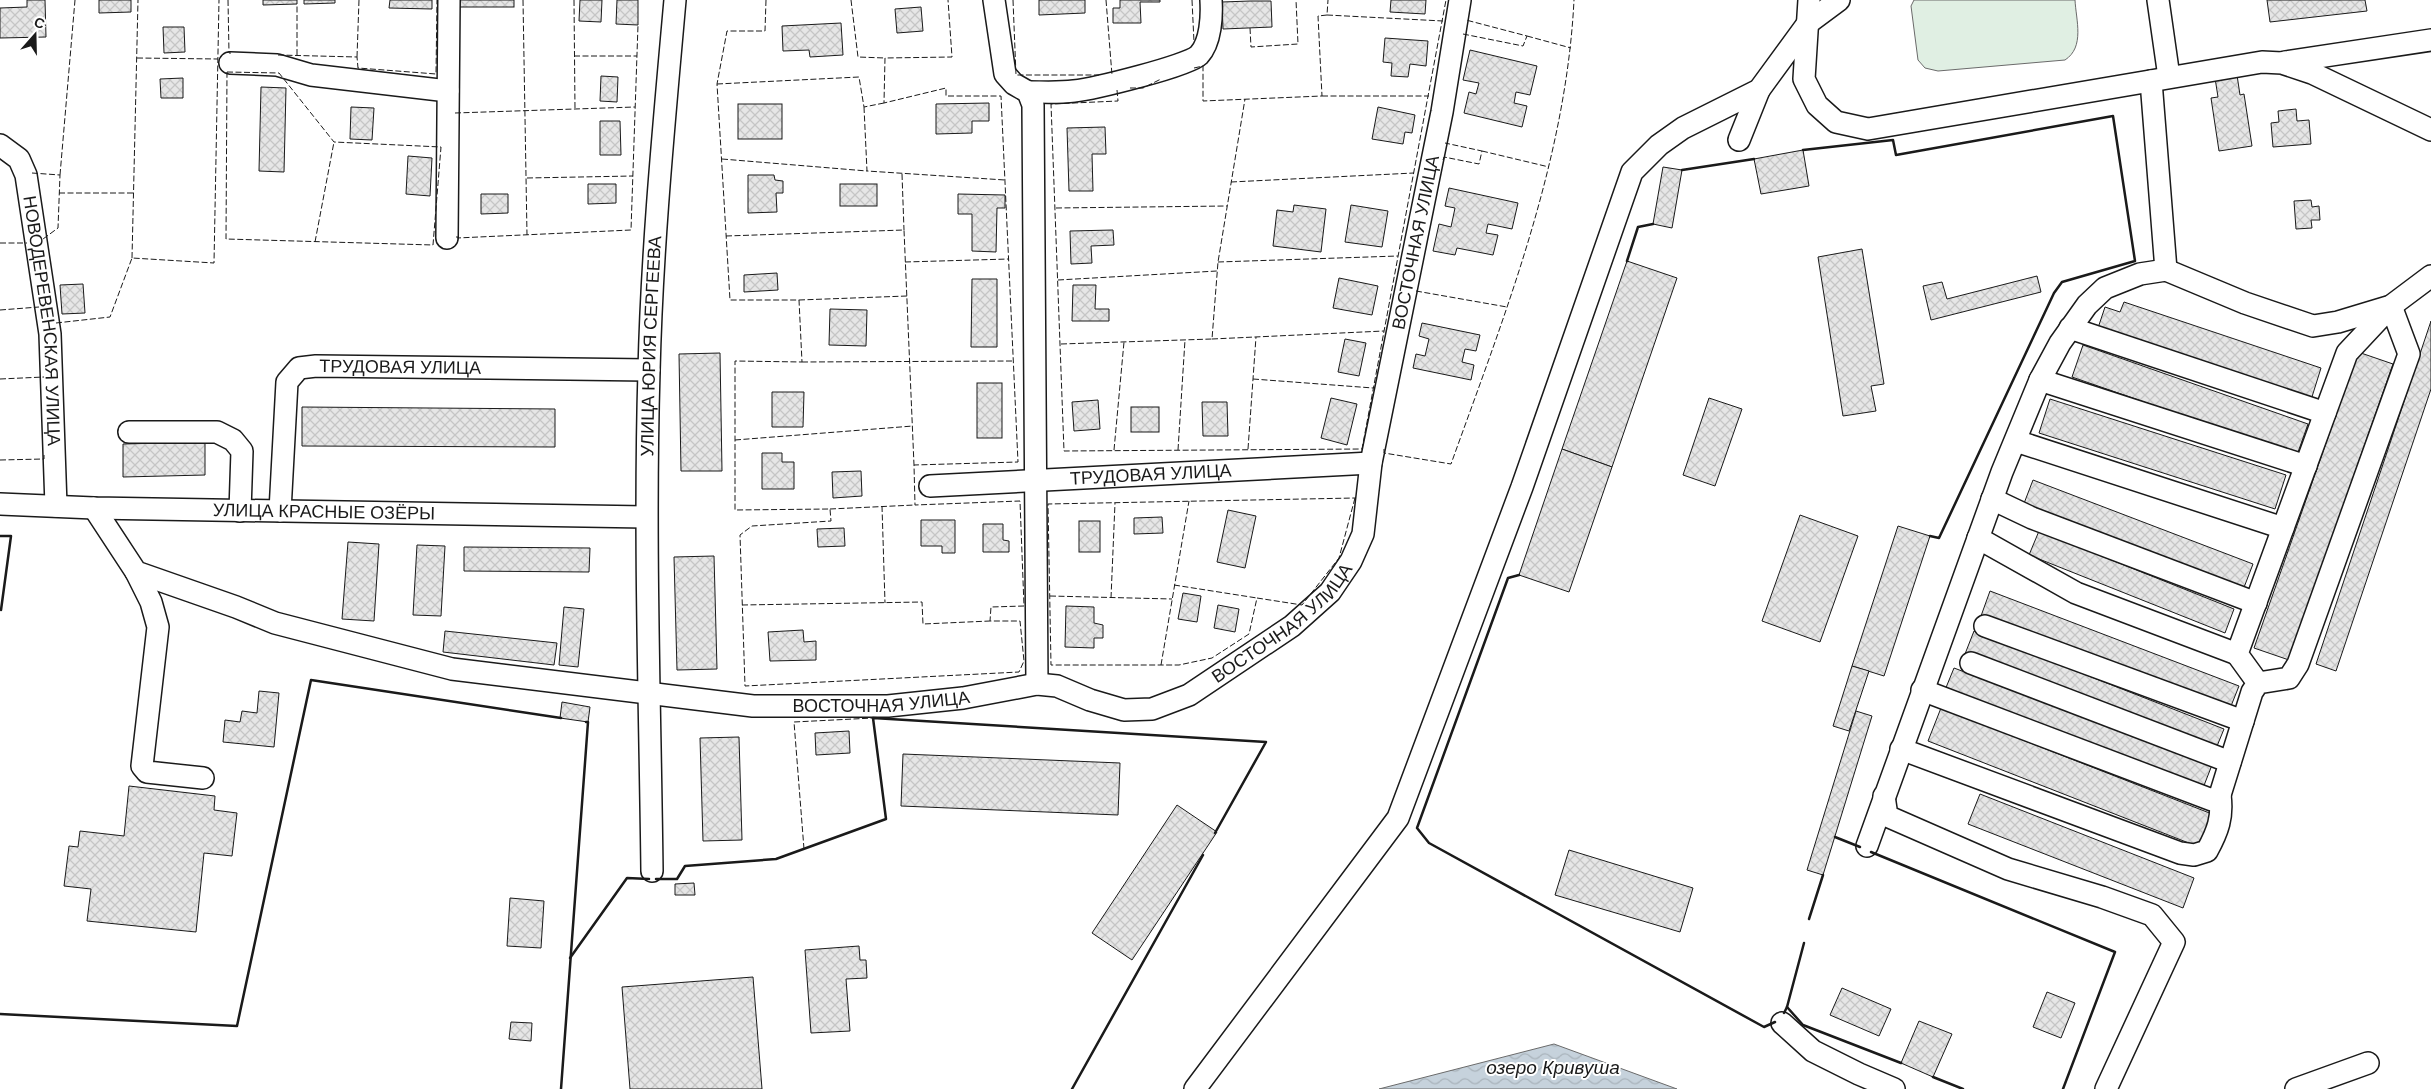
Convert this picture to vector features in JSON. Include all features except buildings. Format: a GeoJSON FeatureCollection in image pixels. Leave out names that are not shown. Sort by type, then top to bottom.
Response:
{"type":"FeatureCollection","features":[{"type":"Feature","properties":{"kind":"street"},"geometry":{"type":"LineString","coordinates":[[447,238],[449,0]]}},
{"type":"Feature","properties":{"kind":"street","name":"УЛИЦА ЮРИЯ СЕРГЕЕВА"},"geometry":{"type":"LineString","coordinates":[[652,871],[646,517],[649,370],[657,208],[675,0]]}},
{"type":"Feature","properties":{"kind":"street"},"geometry":{"type":"LineString","coordinates":[[994,0],[1005,74],[1014,84],[1028,92],[1074,91],[1130,79],[1199,55],[1210,32],[1211,0]]}},
{"type":"Feature","properties":{"kind":"street","name":"ВОСТОЧНАЯ УЛИЦА"},"geometry":{"type":"LineString","coordinates":[[136,572],[236,607],[274,623],[452,669],[753,706],[888,706],[963,698],[1037,684],[1057,686],[1090,700],[1124,710],[1152,709],[1189,695],[1292,626],[1330,592],[1351,561],[1363,534],[1372,464],[1442,112],[1460,0]]}},
{"type":"Feature","properties":{"kind":"street"},"geometry":{"type":"LineString","coordinates":[[1809,0],[1804,79],[1817,105],[1836,122],[1868,128],[2262,62],[2282,63],[2431,40]]}},
{"type":"Feature","properties":{"kind":"street"},"geometry":{"type":"LineString","coordinates":[[1739,140],[1760,90],[1808,23],[1839,0]]}},
{"type":"Feature","properties":{"kind":"street"},"geometry":{"type":"LineString","coordinates":[[2158,0],[2166,270]]}},
{"type":"Feature","properties":{"kind":"street"},"geometry":{"type":"LineString","coordinates":[[230,63],[278,65],[311,75],[448,91]]}},
{"type":"Feature","properties":{"kind":"street"},"geometry":{"type":"LineString","coordinates":[[2282,63],[2312,73],[2431,130]]}},
{"type":"Feature","properties":{"kind":"street"},"geometry":{"type":"LineString","coordinates":[[1195,1089],[1398,818],[1522,487],[1632,172],[1659,145],[1683,128],[1760,90]]}},
{"type":"Feature","properties":{"kind":"street"},"geometry":{"type":"LineString","coordinates":[[1028,92],[1034,105],[1037,684]]}},
{"type":"Feature","properties":{"kind":"street","name":"НОВОДЕРЕВЕНСКАЯ УЛИЦА"},"geometry":{"type":"LineString","coordinates":[[0,145],[19,159],[27,185],[50,334],[56,506]]}},
{"type":"Feature","properties":{"kind":"street"},"geometry":{"type":"LineString","coordinates":[[1867,846],[1992,499],[2040,380],[2070,328],[2087,305],[2105,288],[2140,274],[2166,270],[2245,303],[2313,326],[2338,322],[2391,306]]}},
{"type":"Feature","properties":{"kind":"street"},"geometry":{"type":"LineString","coordinates":[[2238,654],[2347,353],[2391,306],[2431,276]]}},
{"type":"Feature","properties":{"kind":"street"},"geometry":{"type":"LineString","coordinates":[[1901,750],[2180,853],[2194,855],[2207,851],[2216,834],[2222,811],[2220,795],[2252,692],[2258,683],[2288,678],[2298,664],[2409,354],[2391,306]]}},
{"type":"Feature","properties":{"kind":"street"},"geometry":{"type":"LineString","coordinates":[[2070,328],[2325,413]]}},
{"type":"Feature","properties":{"kind":"street","name":"ТРУДОВАЯ УЛИЦА"},"geometry":{"type":"LineString","coordinates":[[280,511],[287,382],[299,368],[316,366],[649,370]]}},
{"type":"Feature","properties":{"kind":"street"},"geometry":{"type":"LineString","coordinates":[[2040,380],[2306,466]]}},
{"type":"Feature","properties":{"kind":"street"},"geometry":{"type":"LineString","coordinates":[[129,432],[217,432],[233,440],[242,451],[240,511]]}},
{"type":"Feature","properties":{"kind":"street"},"geometry":{"type":"LineString","coordinates":[[2016,441],[2283,528]]}},
{"type":"Feature","properties":{"kind":"street","name":"ТРУДОВАЯ УЛИЦА"},"geometry":{"type":"LineString","coordinates":[[930,486],[1037,479],[1372,464]]}},
{"type":"Feature","properties":{"kind":"street"},"geometry":{"type":"LineString","coordinates":[[1992,499],[2032,518],[2256,603]]}},
{"type":"Feature","properties":{"kind":"street","name":"УЛИЦА КРАСНЫЕ ОЗЁРЫ"},"geometry":{"type":"LineString","coordinates":[[0,504],[240,511],[646,517]]}},
{"type":"Feature","properties":{"kind":"street"},"geometry":{"type":"LineString","coordinates":[[94,508],[136,572],[151,602],[158,627],[142,766],[147,772],[203,778]]}},
{"type":"Feature","properties":{"kind":"street"},"geometry":{"type":"LineString","coordinates":[[1978,538],[2076,593],[2238,654],[2258,683]]}},
{"type":"Feature","properties":{"kind":"street"},"geometry":{"type":"LineString","coordinates":[[1985,626],[2243,721]]}},
{"type":"Feature","properties":{"kind":"street"},"geometry":{"type":"LineString","coordinates":[[1971,663],[2230,762]]}},
{"type":"Feature","properties":{"kind":"street"},"geometry":{"type":"LineString","coordinates":[[1922,690],[2212,800],[2220,795]]}},
{"type":"Feature","properties":{"kind":"street"},"geometry":{"type":"LineString","coordinates":[[1884,796],[1887,816],[2008,869],[2102,897],[2152,915],[2174,942],[2106,1089]]}},
{"type":"Feature","properties":{"kind":"street"},"geometry":{"type":"LineString","coordinates":[[1782,1024],[1814,1051],[1894,1089]]}},
{"type":"Feature","properties":{"kind":"street"},"geometry":{"type":"LineString","coordinates":[[2296,1089],[2368,1063]]}},
{"type":"Feature","properties":{"kind":"green space"},"geometry":{"type":"Polygon","coordinates":[[[1914,0],[2075,0],[2078,24],[2077,41],[2071,55],[2065,60],[1938,71],[1925,68],[1918,60],[1911,6],[1914,0]]]}},
{"type":"Feature","properties":{"kind":"water","name":"озеро Кривуша"},"geometry":{"type":"Polygon","coordinates":[[[1554,1044],[1677,1089],[1379,1089],[1554,1044]]]}},
{"type":"Feature","properties":{"kind":"fence"},"geometry":{"type":"LineString","coordinates":[[60,175],[75,0]]}},
{"type":"Feature","properties":{"kind":"fence"},"geometry":{"type":"LineString","coordinates":[[132,258],[138,0]]}},
{"type":"Feature","properties":{"kind":"fence"},"geometry":{"type":"LineString","coordinates":[[56,323],[110,317],[132,258],[214,263],[219,0]]}},
{"type":"Feature","properties":{"kind":"fence"},"geometry":{"type":"LineString","coordinates":[[228,0],[229,53],[231,53]]}},
{"type":"Feature","properties":{"kind":"fence"},"geometry":{"type":"LineString","coordinates":[[357,57],[359,0]]}},
{"type":"Feature","properties":{"kind":"fence"},"geometry":{"type":"LineString","coordinates":[[278,55],[357,57],[358,68],[436,74],[437,0]]}},
{"type":"Feature","properties":{"kind":"fence"},"geometry":{"type":"LineString","coordinates":[[523,0],[527,235]]}},
{"type":"Feature","properties":{"kind":"fence"},"geometry":{"type":"LineString","coordinates":[[574,0],[575,109]]}},
{"type":"Feature","properties":{"kind":"fence"},"geometry":{"type":"LineString","coordinates":[[766,0],[765,31],[727,31],[717,84],[730,300],[799,300],[802,362],[735,361],[735,510],[830,509],[831,521],[752,526],[740,535],[745,686],[1019,672],[1024,661],[1020,621],[990,621],[991,607],[1024,606],[1020,501],[915,505],[914,465],[1018,462],[1001,96],[946,96],[946,88],[884,103],[885,58],[952,57],[948,0]]}},
{"type":"Feature","properties":{"kind":"fence"},"geometry":{"type":"LineString","coordinates":[[851,0],[858,57],[885,58]]}},
{"type":"Feature","properties":{"kind":"fence"},"geometry":{"type":"LineString","coordinates":[[1013,0],[1016,75],[1099,75]]}},
{"type":"Feature","properties":{"kind":"fence"},"geometry":{"type":"LineString","coordinates":[[1106,0],[1112,75]]}},
{"type":"Feature","properties":{"kind":"fence"},"geometry":{"type":"LineString","coordinates":[[1192,0],[1194,42]]}},
{"type":"Feature","properties":{"kind":"fence"},"geometry":{"type":"LineString","coordinates":[[1250,28],[1251,47],[1298,44],[1296,0]]}},
{"type":"Feature","properties":{"kind":"fence"},"geometry":{"type":"LineString","coordinates":[[1194,68],[1203,66],[1203,101],[1322,96],[1318,16],[1327,15],[1328,0]]}},
{"type":"Feature","properties":{"kind":"fence"},"geometry":{"type":"LineString","coordinates":[[1117,90],[1118,101],[1051,104],[1064,451],[1362,449],[1446,0]]}},
{"type":"Feature","properties":{"kind":"fence"},"geometry":{"type":"LineString","coordinates":[[1384,449],[1384,453],[1451,464],[1512,294],[1546,178],[1569,60],[1574,0]]}},
{"type":"Feature","properties":{"kind":"fence"},"geometry":{"type":"LineString","coordinates":[[297,4],[297,55]]}},
{"type":"Feature","properties":{"kind":"fence"},"geometry":{"type":"LineString","coordinates":[[1327,15],[1443,21]]}},
{"type":"Feature","properties":{"kind":"fence"},"geometry":{"type":"LineString","coordinates":[[1463,34],[1523,46],[1527,36],[1466,20]]}},
{"type":"Feature","properties":{"kind":"fence"},"geometry":{"type":"LineString","coordinates":[[457,236],[457,238],[631,230],[638,25]]}},
{"type":"Feature","properties":{"kind":"fence"},"geometry":{"type":"LineString","coordinates":[[1527,36],[1571,48]]}},
{"type":"Feature","properties":{"kind":"fence"},"geometry":{"type":"LineString","coordinates":[[574,56],[637,56]]}},
{"type":"Feature","properties":{"kind":"fence"},"geometry":{"type":"LineString","coordinates":[[137,58],[218,59]]}},
{"type":"Feature","properties":{"kind":"fence"},"geometry":{"type":"LineString","coordinates":[[227,72],[279,73],[334,142],[441,147],[433,245],[226,239],[227,72]]}},
{"type":"Feature","properties":{"kind":"fence"},"geometry":{"type":"LineString","coordinates":[[717,84],[859,77],[864,107],[884,103]]}},
{"type":"Feature","properties":{"kind":"fence"},"geometry":{"type":"LineString","coordinates":[[1130,88],[1143,88],[1161,79]]}},
{"type":"Feature","properties":{"kind":"fence"},"geometry":{"type":"LineString","coordinates":[[1322,96],[1429,96]]}},
{"type":"Feature","properties":{"kind":"fence"},"geometry":{"type":"LineString","coordinates":[[1061,344],[1212,339],[1218,262],[1245,99]]}},
{"type":"Feature","properties":{"kind":"fence"},"geometry":{"type":"LineString","coordinates":[[455,113],[635,107]]}},
{"type":"Feature","properties":{"kind":"fence"},"geometry":{"type":"LineString","coordinates":[[864,107],[867,171],[1005,180]]}},
{"type":"Feature","properties":{"kind":"fence"},"geometry":{"type":"LineString","coordinates":[[315,242],[334,142]]}},
{"type":"Feature","properties":{"kind":"fence"},"geometry":{"type":"LineString","coordinates":[[1443,160],[1444,157],[1479,164],[1482,151],[1445,143]]}},
{"type":"Feature","properties":{"kind":"fence"},"geometry":{"type":"LineString","coordinates":[[1482,151],[1549,167]]}},
{"type":"Feature","properties":{"kind":"fence"},"geometry":{"type":"LineString","coordinates":[[722,159],[867,171]]}},
{"type":"Feature","properties":{"kind":"fence"},"geometry":{"type":"LineString","coordinates":[[32,173],[60,175],[58,228],[43,239]]}},
{"type":"Feature","properties":{"kind":"fence"},"geometry":{"type":"LineString","coordinates":[[1231,182],[1414,173]]}},
{"type":"Feature","properties":{"kind":"fence"},"geometry":{"type":"LineString","coordinates":[[902,174],[904,230]]}},
{"type":"Feature","properties":{"kind":"fence"},"geometry":{"type":"LineString","coordinates":[[527,178],[633,176]]}},
{"type":"Feature","properties":{"kind":"fence"},"geometry":{"type":"LineString","coordinates":[[59,193],[134,193]]}},
{"type":"Feature","properties":{"kind":"fence"},"geometry":{"type":"LineString","coordinates":[[1056,208],[1227,206]]}},
{"type":"Feature","properties":{"kind":"fence"},"geometry":{"type":"LineString","coordinates":[[726,236],[904,230],[914,465]]}},
{"type":"Feature","properties":{"kind":"fence"},"geometry":{"type":"LineString","coordinates":[[0,243],[27,243]]}},
{"type":"Feature","properties":{"kind":"fence"},"geometry":{"type":"LineString","coordinates":[[1218,262],[1398,256]]}},
{"type":"Feature","properties":{"kind":"fence"},"geometry":{"type":"LineString","coordinates":[[905,262],[1009,259]]}},
{"type":"Feature","properties":{"kind":"fence"},"geometry":{"type":"LineString","coordinates":[[1058,280],[1217,271]]}},
{"type":"Feature","properties":{"kind":"fence"},"geometry":{"type":"LineString","coordinates":[[1416,291],[1507,307]]}},
{"type":"Feature","properties":{"kind":"fence"},"geometry":{"type":"LineString","coordinates":[[799,300],[907,296]]}},
{"type":"Feature","properties":{"kind":"fence"},"geometry":{"type":"LineString","coordinates":[[0,310],[39,307]]}},
{"type":"Feature","properties":{"kind":"fence"},"geometry":{"type":"LineString","coordinates":[[1212,339],[1384,331]]}},
{"type":"Feature","properties":{"kind":"fence"},"geometry":{"type":"LineString","coordinates":[[1248,449],[1256,337]]}},
{"type":"Feature","properties":{"kind":"fence"},"geometry":{"type":"LineString","coordinates":[[1178,450],[1185,340]]}},
{"type":"Feature","properties":{"kind":"fence"},"geometry":{"type":"LineString","coordinates":[[1114,450],[1124,342]]}},
{"type":"Feature","properties":{"kind":"fence"},"geometry":{"type":"LineString","coordinates":[[802,362],[1013,361]]}},
{"type":"Feature","properties":{"kind":"fence"},"geometry":{"type":"LineString","coordinates":[[0,379],[44,377]]}},
{"type":"Feature","properties":{"kind":"fence"},"geometry":{"type":"LineString","coordinates":[[1253,379],[1373,388]]}},
{"type":"Feature","properties":{"kind":"fence"},"geometry":{"type":"LineString","coordinates":[[735,440],[913,426]]}},
{"type":"Feature","properties":{"kind":"fence"},"geometry":{"type":"LineString","coordinates":[[0,460],[44,459],[44,455]]}},
{"type":"Feature","properties":{"kind":"fence"},"geometry":{"type":"LineString","coordinates":[[1355,498],[1339,558],[1302,605],[1257,598],[1249,634],[1212,658],[1179,665],[1051,665],[1048,504],[1355,498]]}},
{"type":"Feature","properties":{"kind":"fence"},"geometry":{"type":"LineString","coordinates":[[1161,665],[1189,501]]}},
{"type":"Feature","properties":{"kind":"fence"},"geometry":{"type":"LineString","coordinates":[[1111,598],[1115,503]]}},
{"type":"Feature","properties":{"kind":"fence"},"geometry":{"type":"LineString","coordinates":[[830,509],[915,505]]}},
{"type":"Feature","properties":{"kind":"fence"},"geometry":{"type":"LineString","coordinates":[[882,506],[885,603]]}},
{"type":"Feature","properties":{"kind":"fence"},"geometry":{"type":"LineString","coordinates":[[1174,585],[1257,598]]}},
{"type":"Feature","properties":{"kind":"fence"},"geometry":{"type":"LineString","coordinates":[[1050,596],[1172,599]]}},
{"type":"Feature","properties":{"kind":"fence"},"geometry":{"type":"LineString","coordinates":[[742,605],[922,602],[923,624],[990,621]]}},
{"type":"Feature","properties":{"kind":"fence"},"geometry":{"type":"LineString","coordinates":[[804,849],[794,722],[873,718]]}},
{"type":"Feature","properties":{"kind":"wall"},"geometry":{"type":"LineString","coordinates":[[1803,150],[1893,140],[1896,155],[2113,116],[2135,261],[2062,282],[2054,293],[1939,538],[1930,536]]}},
{"type":"Feature","properties":{"kind":"wall"},"geometry":{"type":"LineString","coordinates":[[1682,170],[1754,159]]}},
{"type":"Feature","properties":{"kind":"wall"},"geometry":{"type":"LineString","coordinates":[[1627,261],[1638,227],[1653,224]]}},
{"type":"Feature","properties":{"kind":"wall"},"geometry":{"type":"LineString","coordinates":[[0,536],[11,536],[1,610]]}},
{"type":"Feature","properties":{"kind":"wall"},"geometry":{"type":"LineString","coordinates":[[1519,575],[1508,578],[1417,828],[1429,843],[1764,1027],[1775,1022]]}},
{"type":"Feature","properties":{"kind":"wall"},"geometry":{"type":"LineString","coordinates":[[0,1014],[237,1026],[311,680],[561,718]]}},
{"type":"Feature","properties":{"kind":"wall"},"geometry":{"type":"LineString","coordinates":[[656,879],[677,879],[685,866],[776,859],[886,819],[873,718],[1266,742],[1215,833]]}},
{"type":"Feature","properties":{"kind":"wall"},"geometry":{"type":"LineString","coordinates":[[561,1089],[588,722],[586,722]]}},
{"type":"Feature","properties":{"kind":"wall"},"geometry":{"type":"LineString","coordinates":[[1835,837],[1860,847]]}},
{"type":"Feature","properties":{"kind":"wall"},"geometry":{"type":"LineString","coordinates":[[1871,852],[2115,952],[2063,1089]]}},
{"type":"Feature","properties":{"kind":"wall"},"geometry":{"type":"LineString","coordinates":[[1072,1089],[1203,855]]}},
{"type":"Feature","properties":{"kind":"wall"},"geometry":{"type":"LineString","coordinates":[[1809,919],[1823,875]]}},
{"type":"Feature","properties":{"kind":"wall"},"geometry":{"type":"LineString","coordinates":[[570,958],[627,878],[649,879]]}},
{"type":"Feature","properties":{"kind":"wall"},"geometry":{"type":"LineString","coordinates":[[1784,1013],[1804,943]]}},
{"type":"Feature","properties":{"kind":"wall"},"geometry":{"type":"LineString","coordinates":[[1787,1007],[1803,1025],[1901,1063]]}},
{"type":"Feature","properties":{"kind":"wall"},"geometry":{"type":"LineString","coordinates":[[1933,1077],[1963,1089]]}}]}
